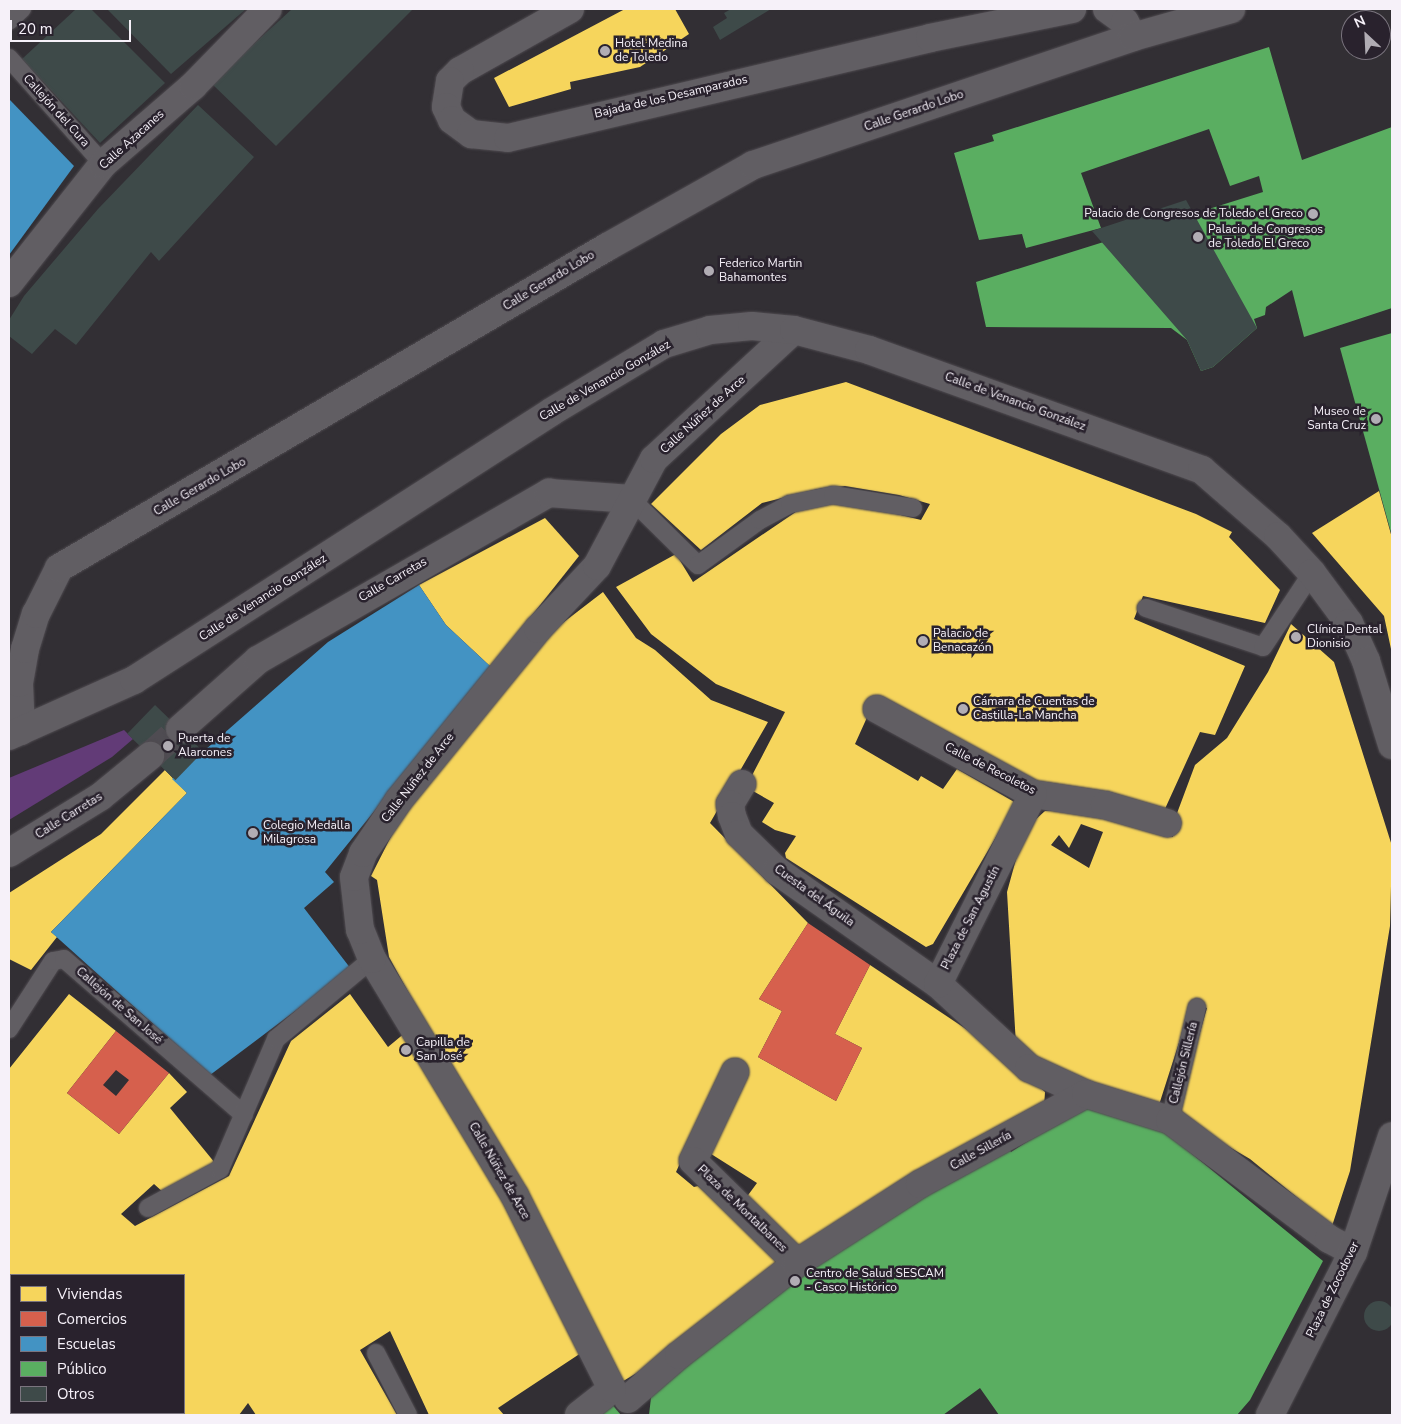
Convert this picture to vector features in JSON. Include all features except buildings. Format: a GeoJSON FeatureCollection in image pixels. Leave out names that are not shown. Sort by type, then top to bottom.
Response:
{"type":"FeatureCollection","features":[{"type":"Feature","properties":{"kind":"street","name":"Calle Azacanes"},"geometry":{"type":"LineString","coordinates":[[9,283],[103,164],[193,86],[268,9]]}},
{"type":"Feature","properties":{"kind":"street","name":"Bajada de los Desamparados"},"geometry":{"type":"LineString","coordinates":[[570,9],[460,70],[450,81],[446,107],[452,120],[471,134],[508,138],[930,38],[1072,9]]}},
{"type":"Feature","properties":{"kind":"street"},"geometry":{"type":"LineString","coordinates":[[1107,9],[1125,22],[1133,37]]}},
{"type":"Feature","properties":{"kind":"street","name":"Calle Gerardo Lobo"},"geometry":{"type":"LineString","coordinates":[[15,733],[19,683],[25,649],[36,614],[59,568],[607,247],[753,165],[1133,37],[1231,9]]}},
{"type":"Feature","properties":{"kind":"street","name":"Calle de Venancio González"},"geometry":{"type":"LineString","coordinates":[[15,733],[134,680],[542,417],[664,344],[710,330],[752,326],[794,330],[869,350],[1202,470],[1278,536],[1312,572],[1349,623],[1366,661],[1392,745]]}},
{"type":"Feature","properties":{"kind":"street","name":"Calle Núñez de Arce"},"geometry":{"type":"LineString","coordinates":[[626,1401],[593,1346],[516,1196],[372,959],[360,930],[354,900],[354,877],[363,853],[398,800],[538,629],[597,566],[654,459],[794,330]]}},
{"type":"Feature","properties":{"kind":"street","name":"Calle Carretas"},"geometry":{"type":"LineString","coordinates":[[180,729],[258,660],[549,493],[631,499]]}},
{"type":"Feature","properties":{"kind":"street","name":"Calle de Recoletos"},"geometry":{"type":"LineString","coordinates":[[877,709],[1033,794],[1106,805],[1167,823]]}},
{"type":"Feature","properties":{"kind":"street","name":"Calle Carretas"},"geometry":{"type":"LineString","coordinates":[[9,853],[100,797],[150,756]]}},
{"type":"Feature","properties":{"kind":"street","name":"Cuesta del Águila"},"geometry":{"type":"LineString","coordinates":[[742,784],[730,804],[739,834],[777,871],[938,984]]}},
{"type":"Feature","properties":{"kind":"street","name":"Plaza de San Agustín"},"geometry":{"type":"LineString","coordinates":[[1033,794],[938,984],[1029,1068],[1086,1094]]}},
{"type":"Feature","properties":{"kind":"street","name":"Plaza de Montalbanes"},"geometry":{"type":"LineString","coordinates":[[735,1072],[693,1160],[797,1263]]}},
{"type":"Feature","properties":{"kind":"street"},"geometry":{"type":"LineString","coordinates":[[1086,1094],[1170,1120],[1329,1239],[1353,1252]]}},
{"type":"Feature","properties":{"kind":"street","name":"Calle Sillería"},"geometry":{"type":"LineString","coordinates":[[579,1415],[626,1401],[678,1355],[797,1263],[920,1184],[1086,1094]]}},
{"type":"Feature","properties":{"kind":"street","name":"Plaza de Zocodover"},"geometry":{"type":"LineString","coordinates":[[1272,1414],[1353,1252],[1392,1136]]}},
{"type":"Feature","properties":{"kind":"lane"},"geometry":{"type":"LineString","coordinates":[[9,21],[22,9]]}},
{"type":"Feature","properties":{"kind":"lane","name":"Callejón del Cura"},"geometry":{"type":"LineString","coordinates":[[9,58],[103,164]]}},
{"type":"Feature","properties":{"kind":"lane"},"geometry":{"type":"LineString","coordinates":[[631,499],[698,565],[760,520],[790,504],[833,495],[913,508]]}},
{"type":"Feature","properties":{"kind":"lane"},"geometry":{"type":"LineString","coordinates":[[1146,608],[1263,647],[1312,572]]}},
{"type":"Feature","properties":{"kind":"lane","name":"Callejón de San José"},"geometry":{"type":"LineString","coordinates":[[9,1029],[53,961],[64,958],[244,1115]]}},
{"type":"Feature","properties":{"kind":"lane"},"geometry":{"type":"LineString","coordinates":[[148,1208],[220,1169],[276,1039],[372,959]]}},
{"type":"Feature","properties":{"kind":"lane","name":"Callejón Sillería"},"geometry":{"type":"LineString","coordinates":[[1170,1120],[1197,1007]]}},
{"type":"Feature","properties":{"kind":"lane"},"geometry":{"type":"LineString","coordinates":[[376,1354],[408,1415]]}},
{"type":"Feature","properties":{"kind":"shaded area"},"geometry":{"type":"Polygon","coordinates":[[[124,730],[133,739],[112,757],[9,820],[9,778],[124,730]]]}},
{"type":"Feature","properties":{"kind":"tunnel"},"geometry":{"type":"LineString","coordinates":[[150,756],[180,729]]}},
{"type":"Feature","properties":{"kind":"place","name":"Hotel Medina de Toledo"},"geometry":{"type":"Point","coordinates":[605,51]}},
{"type":"Feature","properties":{"kind":"place","name":"Palacio de Congresos de Toledo el Greco"},"geometry":{"type":"Point","coordinates":[1313,214]}},
{"type":"Feature","properties":{"kind":"place","name":"Palacio de Congresos de Toledo El Greco"},"geometry":{"type":"Point","coordinates":[1198,237]}},
{"type":"Feature","properties":{"kind":"place","name":"Federico Martin Bahamontes"},"geometry":{"type":"Point","coordinates":[709,271]}},
{"type":"Feature","properties":{"kind":"place","name":"Museo de Santa Cruz"},"geometry":{"type":"Point","coordinates":[1376,419]}},
{"type":"Feature","properties":{"kind":"place","name":"Clínica Dental Dionisio"},"geometry":{"type":"Point","coordinates":[1296,637]}},
{"type":"Feature","properties":{"kind":"place","name":"Palacio de Benacazón"},"geometry":{"type":"Point","coordinates":[923,641]}},
{"type":"Feature","properties":{"kind":"place","name":"Cámara de Cuentas de Castilla-La Mancha"},"geometry":{"type":"Point","coordinates":[963,709]}},
{"type":"Feature","properties":{"kind":"place","name":"Puerta de Alarcones"},"geometry":{"type":"Point","coordinates":[168,746]}},
{"type":"Feature","properties":{"kind":"place","name":"Colegio Medalla Milagrosa"},"geometry":{"type":"Point","coordinates":[253,833]}},
{"type":"Feature","properties":{"kind":"place","name":"Capilla de San José"},"geometry":{"type":"Point","coordinates":[406,1050]}},
{"type":"Feature","properties":{"kind":"place","name":"Centro de Salud SESCAM - Casco Histórico"},"geometry":{"type":"Point","coordinates":[795,1281]}}]}
